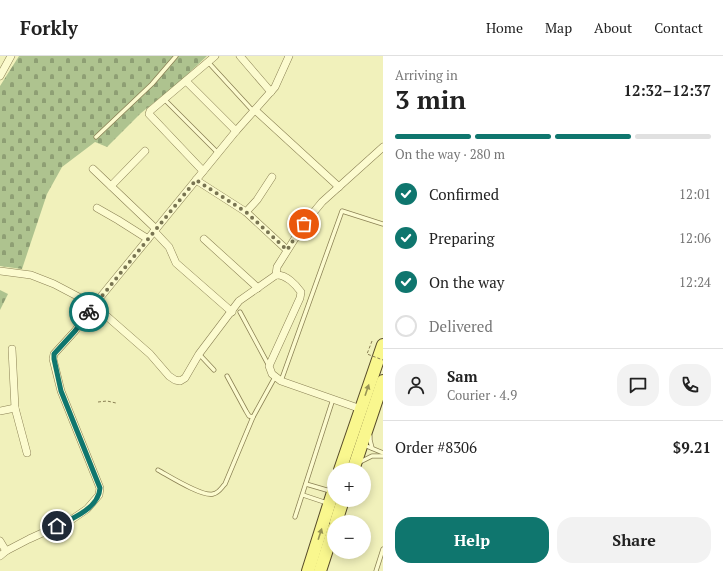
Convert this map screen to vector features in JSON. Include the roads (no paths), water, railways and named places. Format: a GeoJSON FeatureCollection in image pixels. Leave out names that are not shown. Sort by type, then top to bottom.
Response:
{"type":"FeatureCollection","features":[{"type":"Feature","properties":{"kind":"main road"},"geometry":{"type":"LineString","coordinates":[[342,463],[360,409],[378,343]]}},
{"type":"Feature","properties":{"kind":"main road"},"geometry":{"type":"LineString","coordinates":[[356,463],[367,446],[372,415],[383,381]]}},
{"type":"Feature","properties":{"kind":"main road"},"geometry":{"type":"LineString","coordinates":[[308,571],[328,507]]}},
{"type":"Feature","properties":{"kind":"main road"},"geometry":{"type":"LineString","coordinates":[[320,571],[327,550]]}},
{"type":"Feature","properties":{"kind":"street"},"geometry":{"type":"LineString","coordinates":[[0,76],[11,56]]}},
{"type":"Feature","properties":{"kind":"street"},"geometry":{"type":"LineString","coordinates":[[203,171],[148,114],[215,56]]}},
{"type":"Feature","properties":{"kind":"street"},"geometry":{"type":"LineString","coordinates":[[240,56],[271,92]]}},
{"type":"Feature","properties":{"kind":"street"},"geometry":{"type":"LineString","coordinates":[[0,556],[6,551],[29,539],[71,520],[87,509],[99,495],[100,488],[61,391],[54,354],[75,331],[94,305],[218,152],[275,87],[289,56]]}},
{"type":"Feature","properties":{"kind":"street"},"geometry":{"type":"LineString","coordinates":[[186,81],[236,131]]}},
{"type":"Feature","properties":{"kind":"street"},"geometry":{"type":"LineString","coordinates":[[254,110],[339,187]]}},
{"type":"Feature","properties":{"kind":"street"},"geometry":{"type":"LineString","coordinates":[[276,275],[277,267],[287,250],[304,224],[322,202],[383,147]]}},
{"type":"Feature","properties":{"kind":"street"},"geometry":{"type":"LineString","coordinates":[[111,186],[145,151]]}},
{"type":"Feature","properties":{"kind":"street"},"geometry":{"type":"LineString","coordinates":[[93,169],[155,230],[169,247],[176,263],[232,312]]}},
{"type":"Feature","properties":{"kind":"street"},"geometry":{"type":"LineString","coordinates":[[246,212],[257,200],[272,177]]}},
{"type":"Feature","properties":{"kind":"street"},"geometry":{"type":"LineString","coordinates":[[196,180],[246,212],[287,250]]}},
{"type":"Feature","properties":{"kind":"street"},"geometry":{"type":"LineString","coordinates":[[97,208],[148,239]]}},
{"type":"Feature","properties":{"kind":"street"},"geometry":{"type":"LineString","coordinates":[[204,239],[258,288]]}},
{"type":"Feature","properties":{"kind":"street"},"geometry":{"type":"LineString","coordinates":[[0,271],[31,275],[54,284],[94,305],[150,354],[169,376],[180,381],[185,378],[199,354],[239,301],[276,275],[280,275],[296,285],[301,292],[300,298],[269,366],[278,379],[360,409]]}},
{"type":"Feature","properties":{"kind":"street"},"geometry":{"type":"LineString","coordinates":[[12,349],[15,408],[27,453]]}},
{"type":"Feature","properties":{"kind":"street"},"geometry":{"type":"LineString","coordinates":[[0,410],[15,408]]}},
{"type":"Feature","properties":{"kind":"street"},"geometry":{"type":"LineString","coordinates":[[0,541],[6,551]]}},
{"type":"Feature","properties":{"kind":"lane"},"geometry":{"type":"LineString","coordinates":[[96,136],[152,84],[176,56]]}},
{"type":"Feature","properties":{"kind":"lane"},"geometry":{"type":"LineString","coordinates":[[208,62],[254,110]]}},
{"type":"Feature","properties":{"kind":"lane"},"geometry":{"type":"LineString","coordinates":[[164,99],[218,152]]}},
{"type":"Feature","properties":{"kind":"lane"},"geometry":{"type":"LineString","coordinates":[[158,470],[192,489],[208,495],[216,494],[225,484],[253,417],[278,379],[342,211],[383,224]]}},
{"type":"Feature","properties":{"kind":"lane"},"geometry":{"type":"LineString","coordinates":[[240,312],[269,366]]}},
{"type":"Feature","properties":{"kind":"lane"},"geometry":{"type":"LineString","coordinates":[[199,354],[214,370]]}},
{"type":"Feature","properties":{"kind":"lane"},"geometry":{"type":"LineString","coordinates":[[227,376],[249,416],[253,417]]}},
{"type":"Feature","properties":{"kind":"lane"},"geometry":{"type":"LineString","coordinates":[[295,517],[333,399]]}},
{"type":"Feature","properties":{"kind":"lane"},"geometry":{"type":"LineString","coordinates":[[350,440],[383,452]]}},
{"type":"Feature","properties":{"kind":"lane"},"geometry":{"type":"LineString","coordinates":[[361,463],[372,456],[383,456]]}},
{"type":"Feature","properties":{"kind":"lane"},"geometry":{"type":"LineString","coordinates":[[306,484],[327,493]]}},
{"type":"Feature","properties":{"kind":"lane"},"geometry":{"type":"LineString","coordinates":[[302,495],[327,495]]}},
{"type":"Feature","properties":{"kind":"lane"},"geometry":{"type":"LineString","coordinates":[[376,571],[383,549]]}}]}
